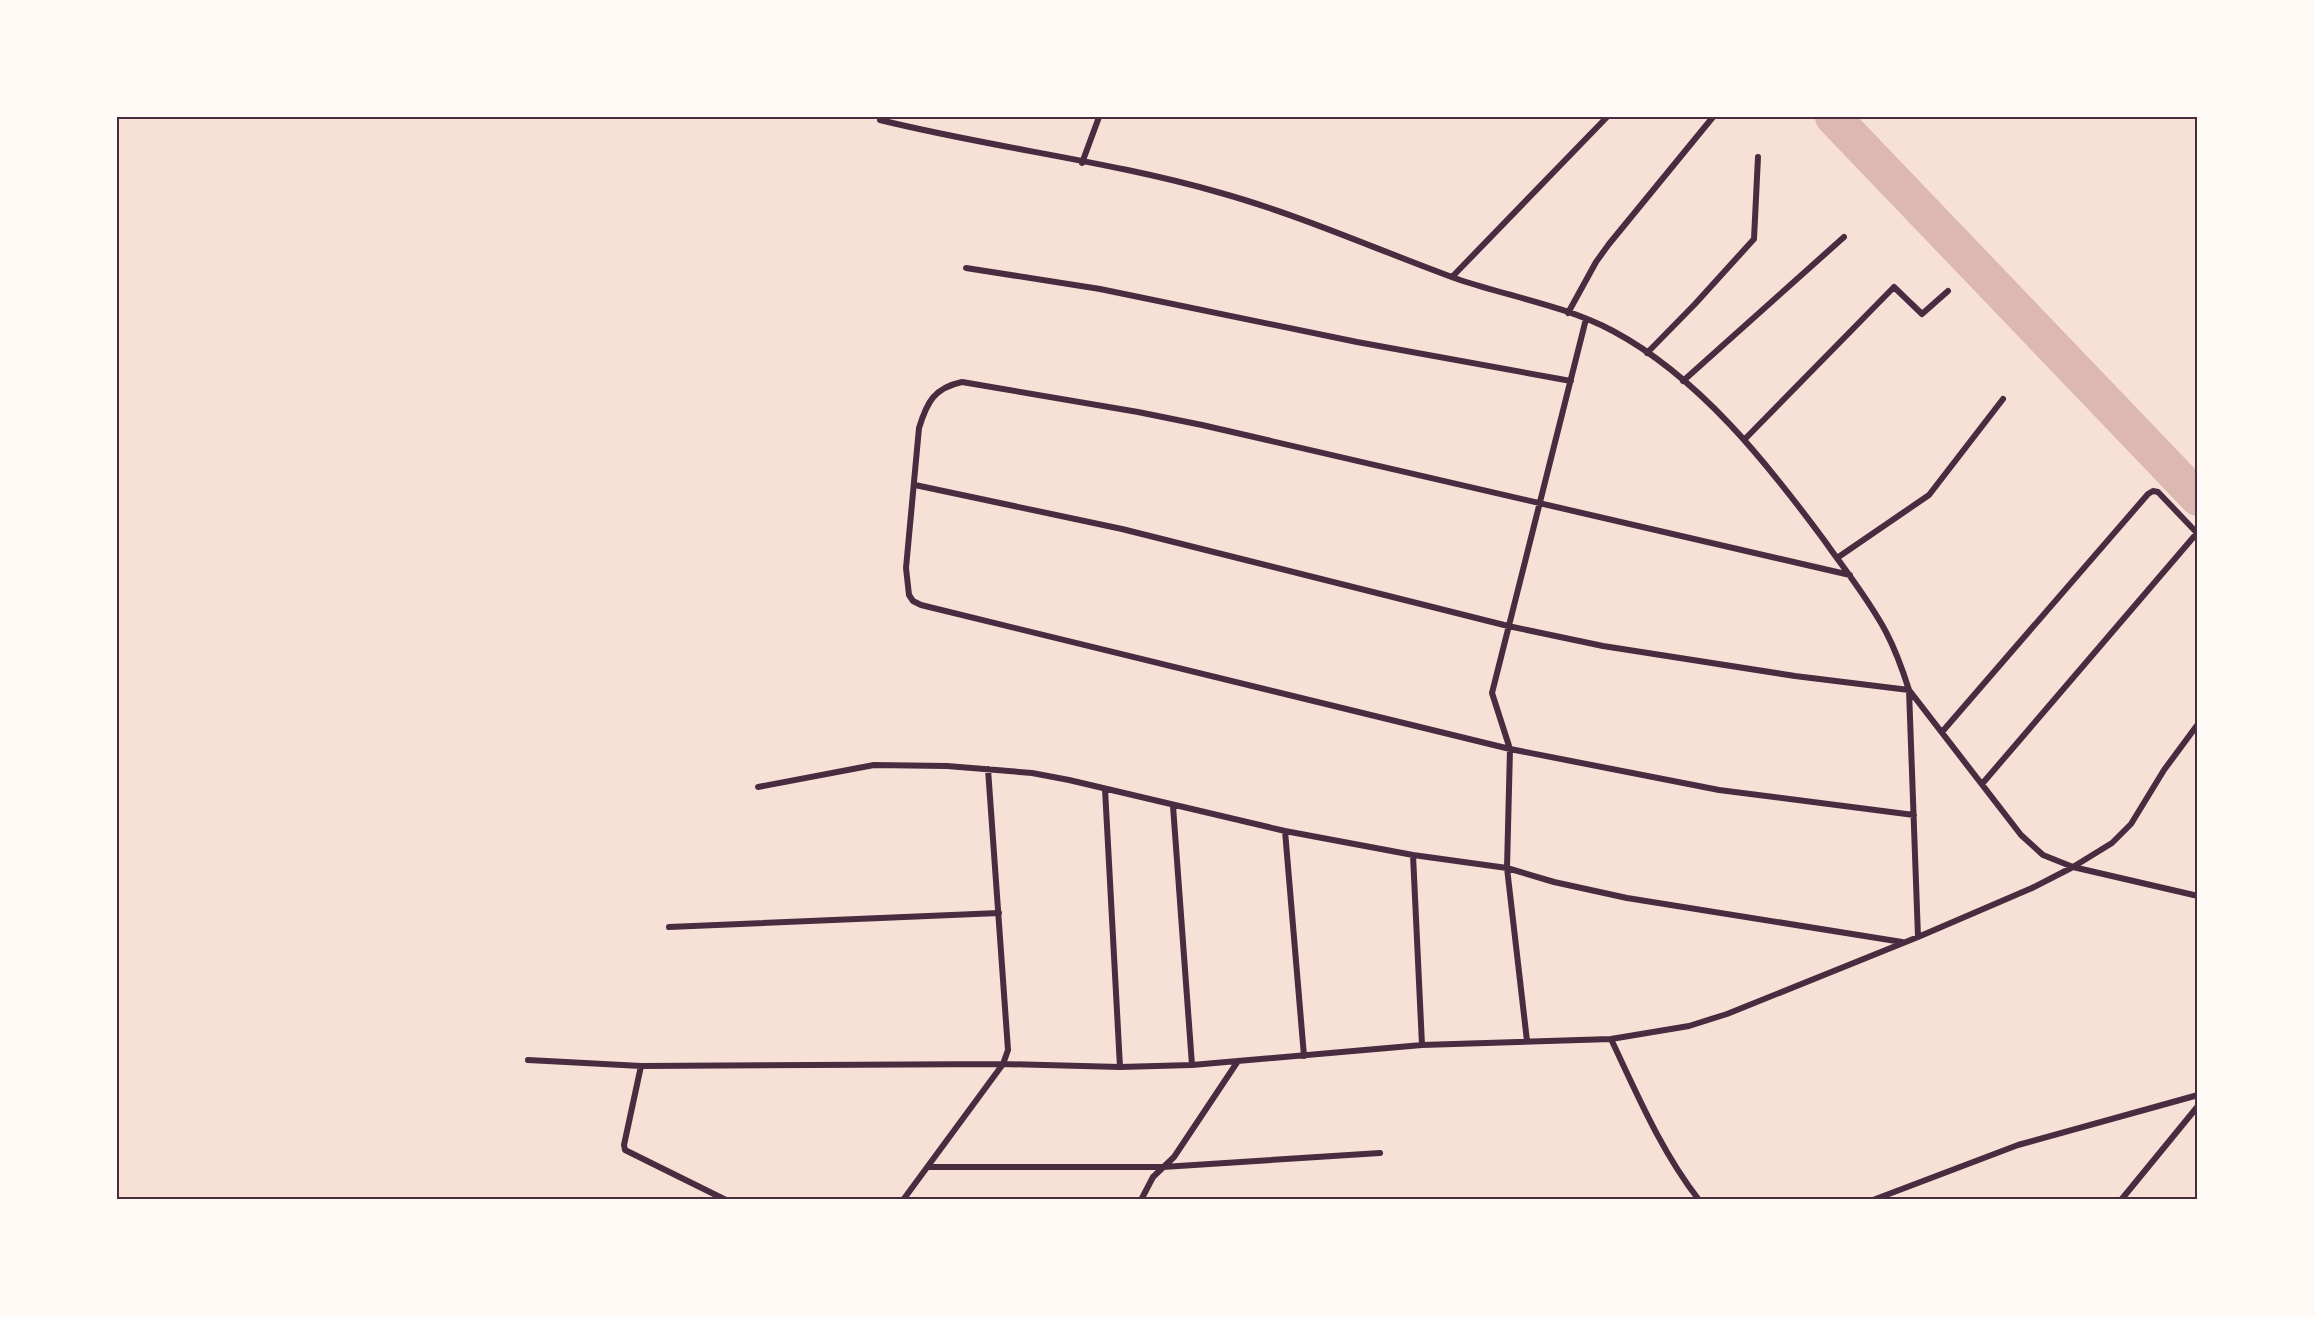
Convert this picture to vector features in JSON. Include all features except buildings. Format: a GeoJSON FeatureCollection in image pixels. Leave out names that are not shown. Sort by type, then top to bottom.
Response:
{"type":"FeatureCollection","features":[{"type":"Feature","properties":{"kind":"street"},"geometry":{"type":"LineString","coordinates":[[1082,163],[1100,117]]}},
{"type":"Feature","properties":{"kind":"street"},"geometry":{"type":"LineString","coordinates":[[1452,277],[1607,117]]}},
{"type":"Feature","properties":{"kind":"street"},"geometry":{"type":"LineString","coordinates":[[1568,313],[1596,262],[1609,244],[1713,117]]}},
{"type":"Feature","properties":{"kind":"street"},"geometry":{"type":"LineString","coordinates":[[880,120],[1181,183],[1271,208],[1452,277],[1586,319],[1612,331],[1647,353],[1683,381],[1744,440],[1797,505],[1850,575],[1886,631],[1909,690],[2030,845],[2043,855],[2073,867],[2198,896]]}},
{"type":"Feature","properties":{"kind":"street"},"geometry":{"type":"LineString","coordinates":[[1647,353],[1754,239],[1758,157]]}},
{"type":"Feature","properties":{"kind":"street"},"geometry":{"type":"LineString","coordinates":[[1683,381],[1844,237]]}},
{"type":"Feature","properties":{"kind":"street"},"geometry":{"type":"LineString","coordinates":[[966,268],[1100,289],[1357,342],[1571,381]]}},
{"type":"Feature","properties":{"kind":"street"},"geometry":{"type":"LineString","coordinates":[[1744,440],[1894,287],[1922,314],[1948,291]]}},
{"type":"Feature","properties":{"kind":"street"},"geometry":{"type":"LineString","coordinates":[[1527,1041],[1507,868],[1510,749],[1492,693],[1586,319]]}},
{"type":"Feature","properties":{"kind":"street"},"geometry":{"type":"LineString","coordinates":[[1850,575],[1149,414],[962,382],[939,390],[924,412],[919,428],[906,568],[909,595],[913,601],[921,605],[1510,749],[1719,790],[1914,814]]}},
{"type":"Feature","properties":{"kind":"street"},"geometry":{"type":"LineString","coordinates":[[1837,558],[1929,495],[2003,399]]}},
{"type":"Feature","properties":{"kind":"street"},"geometry":{"type":"LineString","coordinates":[[915,484],[1122,529],[1508,627],[1604,646],[1795,676],[1909,690]]}},
{"type":"Feature","properties":{"kind":"street"},"geometry":{"type":"LineString","coordinates":[[1942,732],[2148,494],[2152,491],[2158,492],[2198,534],[1982,784]]}},
{"type":"Feature","properties":{"kind":"street"},"geometry":{"type":"LineString","coordinates":[[1909,690],[1918,937]]}},
{"type":"Feature","properties":{"kind":"street"},"geometry":{"type":"LineString","coordinates":[[528,1060],[641,1066],[1003,1064],[1120,1067],[1192,1065],[1422,1046],[1611,1039],[1689,1026],[1727,1014],[1918,937],[2032,888],[2073,867],[2112,843],[2131,824],[2164,771],[2198,724]]}},
{"type":"Feature","properties":{"kind":"street"},"geometry":{"type":"LineString","coordinates":[[758,787],[874,765],[988,769],[1054,777],[1285,831],[1413,855],[1507,868],[1554,882],[1627,898],[1904,942]]}},
{"type":"Feature","properties":{"kind":"street"},"geometry":{"type":"LineString","coordinates":[[903,1200],[1003,1064],[1008,1050],[988,769]]}},
{"type":"Feature","properties":{"kind":"street"},"geometry":{"type":"LineString","coordinates":[[1105,789],[1120,1067]]}},
{"type":"Feature","properties":{"kind":"street"},"geometry":{"type":"LineString","coordinates":[[1173,806],[1192,1065]]}},
{"type":"Feature","properties":{"kind":"street"},"geometry":{"type":"LineString","coordinates":[[1285,831],[1304,1056]]}},
{"type":"Feature","properties":{"kind":"street"},"geometry":{"type":"LineString","coordinates":[[1413,855],[1422,1046]]}},
{"type":"Feature","properties":{"kind":"street"},"geometry":{"type":"LineString","coordinates":[[669,927],[999,913]]}},
{"type":"Feature","properties":{"kind":"street"},"geometry":{"type":"LineString","coordinates":[[1611,1039],[1657,1136],[1682,1179],[1699,1200]]}},
{"type":"Feature","properties":{"kind":"street"},"geometry":{"type":"LineString","coordinates":[[1141,1200],[1153,1177],[1174,1157],[1238,1061]]}},
{"type":"Feature","properties":{"kind":"street"},"geometry":{"type":"LineString","coordinates":[[641,1066],[624,1145],[628,1153],[726,1200]]}},
{"type":"Feature","properties":{"kind":"street"},"geometry":{"type":"LineString","coordinates":[[1873,1200],[2018,1145],[2198,1095]]}},
{"type":"Feature","properties":{"kind":"street"},"geometry":{"type":"LineString","coordinates":[[2121,1200],[2198,1106]]}},
{"type":"Feature","properties":{"kind":"street"},"geometry":{"type":"LineString","coordinates":[[928,1167],[1163,1167],[1380,1153]]}},
{"type":"Feature","properties":{"kind":"waterway"},"geometry":{"type":"LineString","coordinates":[[1833,117],[2198,498]]}}]}
